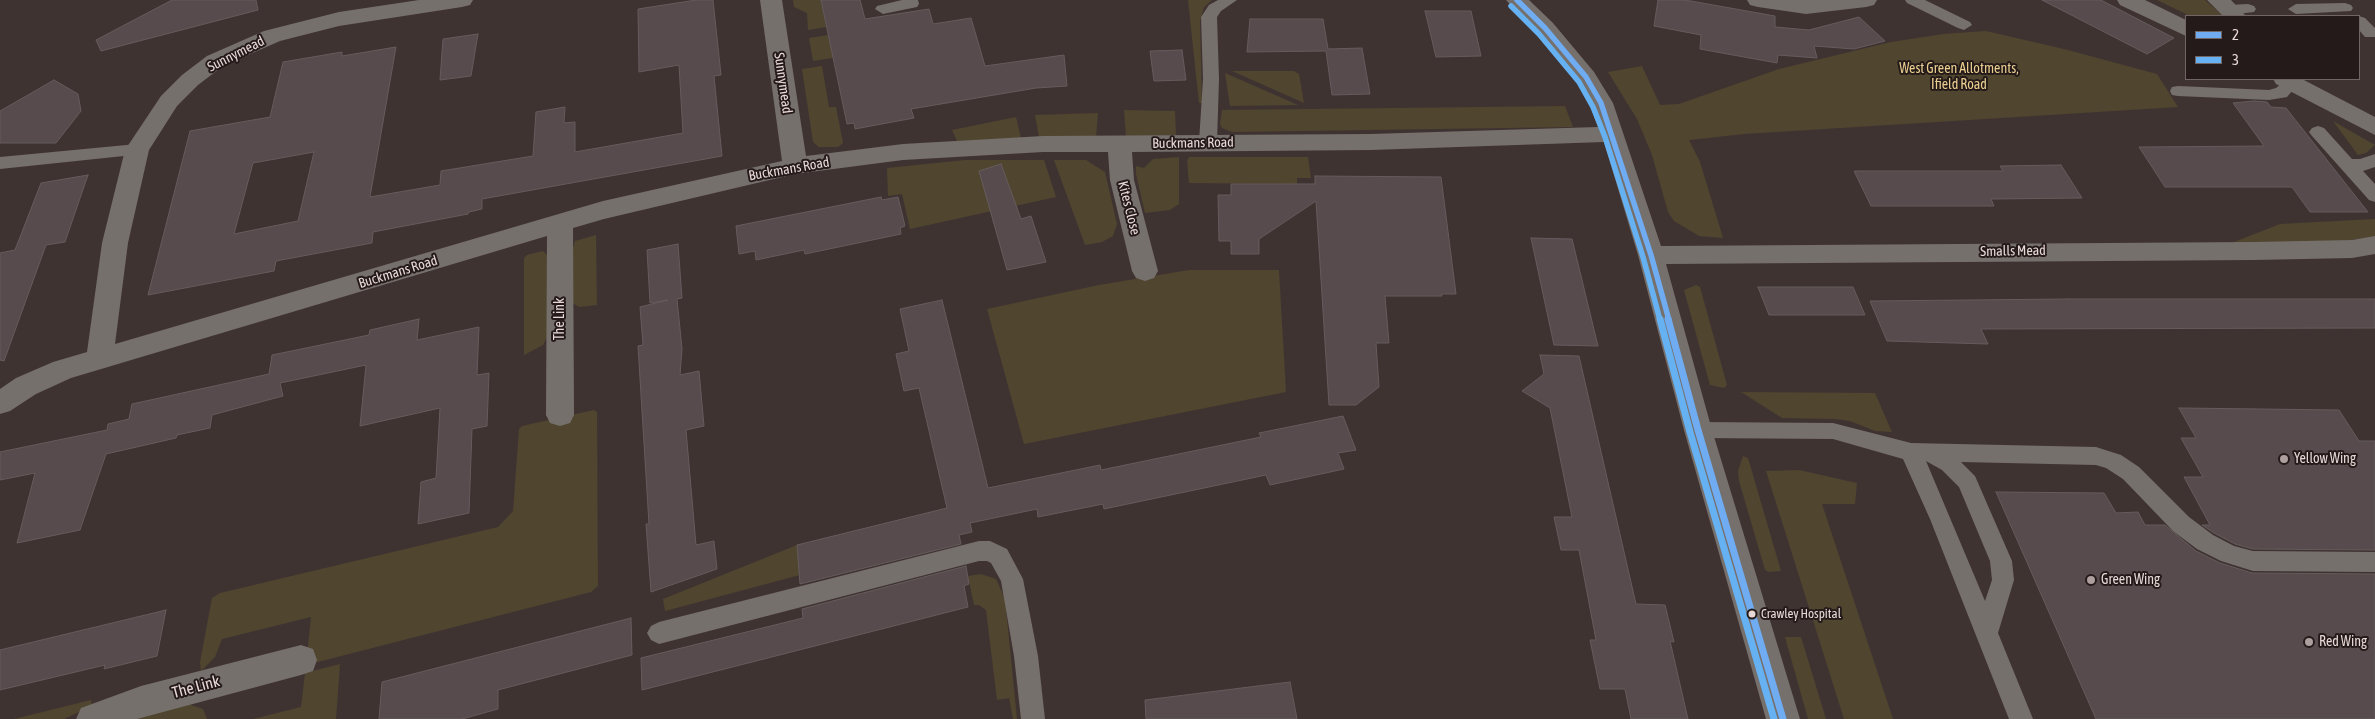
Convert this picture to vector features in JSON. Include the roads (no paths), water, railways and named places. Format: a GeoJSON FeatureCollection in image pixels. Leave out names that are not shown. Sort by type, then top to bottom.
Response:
{"type":"FeatureCollection","features":[{"type":"Feature","properties":{"kind":"street","name":"Sunnymead"},"geometry":{"type":"LineString","coordinates":[[100,358],[115,243],[137,150],[169,101],[190,80],[215,61],[243,47],[272,36],[339,19],[462,0]]}},
{"type":"Feature","properties":{"kind":"street","name":"Sunnymead"},"geometry":{"type":"LineString","coordinates":[[771,0],[795,166]]}},
{"type":"Feature","properties":{"kind":"street"},"geometry":{"type":"LineString","coordinates":[[1517,0],[1546,28],[1586,77],[1601,103],[1613,134],[1651,255],[1698,430],[1783,719]]}},
{"type":"Feature","properties":{"kind":"street"},"geometry":{"type":"LineString","coordinates":[[1758,0],[1806,6],[1866,0]]}},
{"type":"Feature","properties":{"kind":"street"},"geometry":{"type":"LineString","coordinates":[[2128,0],[2185,28]]}},
{"type":"Feature","properties":{"kind":"street"},"geometry":{"type":"LineString","coordinates":[[2296,84],[2375,127]]}},
{"type":"Feature","properties":{"kind":"street","name":"Buckmans Road"},"geometry":{"type":"LineString","coordinates":[[0,403],[26,386],[62,370],[100,358],[641,200],[795,166],[904,152],[1060,144],[1371,142],[1613,134]]}},
{"type":"Feature","properties":{"kind":"street","name":"Kites Close"},"geometry":{"type":"LineString","coordinates":[[1119,144],[1122,180],[1145,271]]}},
{"type":"Feature","properties":{"kind":"street","name":"The Link"},"geometry":{"type":"LineString","coordinates":[[560,223],[560,415]]}},
{"type":"Feature","properties":{"kind":"street","name":"Smalls Mead"},"geometry":{"type":"LineString","coordinates":[[1651,255],[2263,251],[2352,249],[2375,245]]}},
{"type":"Feature","properties":{"kind":"street","name":"The Link"},"geometry":{"type":"LineString","coordinates":[[93,719],[141,702],[301,660]]}},
{"type":"Feature","properties":{"kind":"lane"},"geometry":{"type":"LineString","coordinates":[[883,9],[911,4],[910,0]]}},
{"type":"Feature","properties":{"kind":"lane"},"geometry":{"type":"LineString","coordinates":[[1208,142],[1211,79],[1209,17],[1215,8],[1229,0]]}},
{"type":"Feature","properties":{"kind":"lane"},"geometry":{"type":"LineString","coordinates":[[1913,0],[1964,25]]}},
{"type":"Feature","properties":{"kind":"lane"},"geometry":{"type":"LineString","coordinates":[[2296,9],[2346,8]]}},
{"type":"Feature","properties":{"kind":"lane"},"geometry":{"type":"LineString","coordinates":[[2360,22],[2372,33]]}},
{"type":"Feature","properties":{"kind":"lane"},"geometry":{"type":"LineString","coordinates":[[2178,91],[2269,95],[2281,93],[2296,84]]}},
{"type":"Feature","properties":{"kind":"lane"},"geometry":{"type":"LineString","coordinates":[[2318,132],[2375,196]]}},
{"type":"Feature","properties":{"kind":"lane"},"geometry":{"type":"LineString","coordinates":[[0,163],[137,150]]}},
{"type":"Feature","properties":{"kind":"lane"},"geometry":{"type":"LineString","coordinates":[[2347,165],[2362,165],[2375,160]]}},
{"type":"Feature","properties":{"kind":"lane"},"geometry":{"type":"LineString","coordinates":[[1698,430],[1834,431],[1919,452],[1950,464],[1967,482],[2001,561],[2003,580],[1987,633]]}},
{"type":"Feature","properties":{"kind":"lane"},"geometry":{"type":"LineString","coordinates":[[1919,452],[2096,456],[2113,461],[2131,473],[2181,524],[2205,542],[2229,554],[2253,561],[2375,562]]}},
{"type":"Feature","properties":{"kind":"lane"},"geometry":{"type":"LineString","coordinates":[[1919,452],[2021,719]]}},
{"type":"Feature","properties":{"kind":"lane"},"geometry":{"type":"LineString","coordinates":[[659,633],[979,551],[990,551],[999,556],[1012,578],[1026,656],[1033,719]]}},
{"type":"Feature","properties":{"kind":"place","name":"Yellow Wing"},"geometry":{"type":"Point","coordinates":[2284,459]}},
{"type":"Feature","properties":{"kind":"place","name":"Green Wing"},"geometry":{"type":"Point","coordinates":[2091,580]}},
{"type":"Feature","properties":{"kind":"place","name":"Crawley Hospital"},"geometry":{"type":"Point","coordinates":[1752,614]}},
{"type":"Feature","properties":{"kind":"place","name":"Red Wing"},"geometry":{"type":"Point","coordinates":[2309,642]}},
{"type":"Feature","properties":{"kind":"park label","name":"West Green Allotments, Ifield Road"},"geometry":{"type":"Point","coordinates":[1959,78]}}]}
